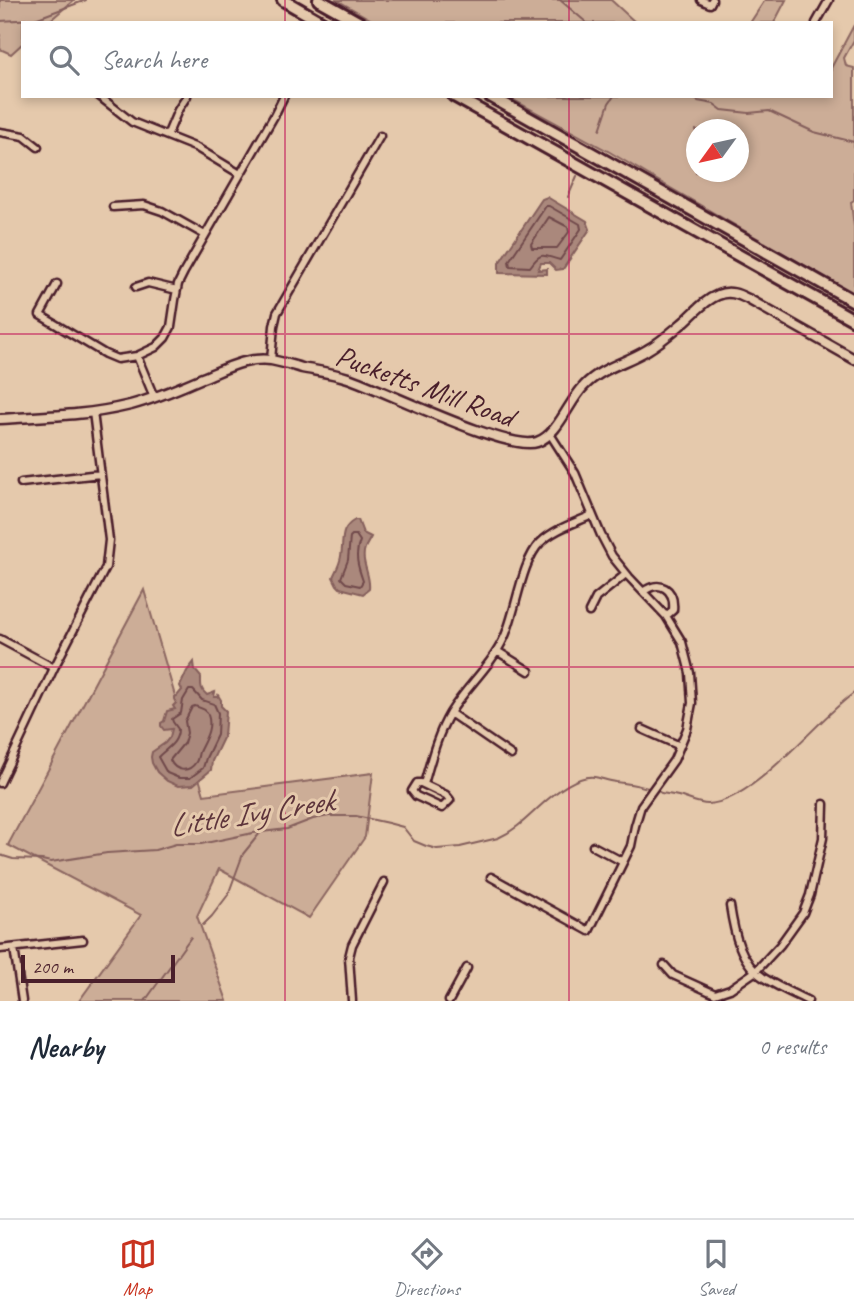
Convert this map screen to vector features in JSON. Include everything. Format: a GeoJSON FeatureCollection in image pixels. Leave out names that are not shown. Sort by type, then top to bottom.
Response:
{"type":"FeatureCollection","features":[{"type":"Feature","properties":{"kind":"highway"},"geometry":{"type":"LineString","coordinates":[[283,0],[320,21]]}},
{"type":"Feature","properties":{"kind":"highway"},"geometry":{"type":"LineString","coordinates":[[319,0],[356,21]]}},
{"type":"Feature","properties":{"kind":"highway"},"geometry":{"type":"LineString","coordinates":[[458,98],[854,320]]}},
{"type":"Feature","properties":{"kind":"highway"},"geometry":{"type":"LineString","coordinates":[[495,98],[854,300]]}},
{"type":"Feature","properties":{"kind":"street"},"geometry":{"type":"LineString","coordinates":[[701,0],[710,4],[712,0]]}},
{"type":"Feature","properties":{"kind":"street"},"geometry":{"type":"LineString","coordinates":[[817,21],[829,0]]}},
{"type":"Feature","properties":{"kind":"street"},"geometry":{"type":"LineString","coordinates":[[102,98],[132,122],[197,148],[240,174]]}},
{"type":"Feature","properties":{"kind":"street"},"geometry":{"type":"LineString","coordinates":[[167,136],[186,98]]}},
{"type":"Feature","properties":{"kind":"street"},"geometry":{"type":"LineString","coordinates":[[57,284],[40,315],[117,359],[137,356],[156,346],[165,338],[171,327],[177,290],[184,272],[283,98]]}},
{"type":"Feature","properties":{"kind":"street"},"geometry":{"type":"LineString","coordinates":[[0,131],[24,136],[38,147]]}},
{"type":"Feature","properties":{"kind":"street"},"geometry":{"type":"LineString","coordinates":[[271,360],[277,313],[380,136]]}},
{"type":"Feature","properties":{"kind":"street"},"geometry":{"type":"LineString","coordinates":[[113,207],[144,205],[162,211],[205,235]]}},
{"type":"Feature","properties":{"kind":"street"},"geometry":{"type":"LineString","coordinates":[[136,287],[148,283],[177,290]]}},
{"type":"Feature","properties":{"kind":"street","name":"Pucketts Mill Road"},"geometry":{"type":"LineString","coordinates":[[0,419],[93,412],[128,406],[238,363],[255,359],[271,360],[347,378],[507,441],[533,443],[550,434],[575,396],[598,374],[648,350],[712,298],[728,292],[748,299],[854,359]]}},
{"type":"Feature","properties":{"kind":"street"},"geometry":{"type":"LineString","coordinates":[[137,356],[154,397]]}},
{"type":"Feature","properties":{"kind":"street"},"geometry":{"type":"LineString","coordinates":[[0,783],[54,668],[106,567],[109,540],[93,412]]}},
{"type":"Feature","properties":{"kind":"street"},"geometry":{"type":"LineString","coordinates":[[491,877],[589,931],[631,846],[641,806],[674,760],[687,729],[692,703],[690,673],[682,642],[666,616],[612,556],[575,473],[550,434]]}},
{"type":"Feature","properties":{"kind":"street"},"geometry":{"type":"LineString","coordinates":[[20,483],[100,474]]}},
{"type":"Feature","properties":{"kind":"street"},"geometry":{"type":"LineString","coordinates":[[424,784],[439,733],[450,713],[504,638],[530,558],[539,544],[556,531],[592,515]]}},
{"type":"Feature","properties":{"kind":"street"},"geometry":{"type":"LineString","coordinates":[[589,612],[596,598],[626,574]]}},
{"type":"Feature","properties":{"kind":"street"},"geometry":{"type":"LineString","coordinates":[[643,592],[650,587],[667,588],[674,601],[673,610],[666,616]]}},
{"type":"Feature","properties":{"kind":"street"},"geometry":{"type":"LineString","coordinates":[[0,639],[54,668]]}},
{"type":"Feature","properties":{"kind":"street"},"geometry":{"type":"LineString","coordinates":[[497,651],[529,671]]}},
{"type":"Feature","properties":{"kind":"street"},"geometry":{"type":"LineString","coordinates":[[450,713],[511,755]]}},
{"type":"Feature","properties":{"kind":"street"},"geometry":{"type":"LineString","coordinates":[[642,729],[680,746]]}},
{"type":"Feature","properties":{"kind":"street"},"geometry":{"type":"LineString","coordinates":[[417,783],[424,784],[446,795],[450,800],[442,808],[416,796],[412,791],[414,787],[417,783]]}},
{"type":"Feature","properties":{"kind":"street"},"geometry":{"type":"LineString","coordinates":[[664,965],[673,975],[715,994],[723,993],[756,971],[780,945],[803,913],[810,895],[823,838],[824,804]]}},
{"type":"Feature","properties":{"kind":"street"},"geometry":{"type":"LineString","coordinates":[[593,846],[623,862]]}},
{"type":"Feature","properties":{"kind":"street"},"geometry":{"type":"LineString","coordinates":[[352,1001],[349,957],[352,945],[384,882]]}},
{"type":"Feature","properties":{"kind":"street"},"geometry":{"type":"LineString","coordinates":[[730,906],[738,943],[756,971],[762,977],[808,1001]]}},
{"type":"Feature","properties":{"kind":"street"},"geometry":{"type":"LineString","coordinates":[[0,948],[83,940]]}},
{"type":"Feature","properties":{"kind":"street"},"geometry":{"type":"LineString","coordinates":[[14,948],[22,1001]]}},
{"type":"Feature","properties":{"kind":"street"},"geometry":{"type":"LineString","coordinates":[[449,1001],[467,968]]}},
{"type":"Feature","properties":{"kind":"shaded area"},"geometry":{"type":"Polygon","coordinates":[[[0,0],[74,0],[49,21],[21,21],[21,45],[11,54],[0,49],[0,0]]]}},
{"type":"Feature","properties":{"kind":"shaded area"},"geometry":{"type":"Polygon","coordinates":[[[337,0],[611,0],[634,21],[374,21],[337,0]]]}},
{"type":"Feature","properties":{"kind":"shaded area"},"geometry":{"type":"Polygon","coordinates":[[[765,0],[786,0],[775,21],[751,21],[765,0]]]}},
{"type":"Feature","properties":{"kind":"shaded area"},"geometry":{"type":"Polygon","coordinates":[[[854,25],[854,40],[844,58],[846,66],[854,68],[854,200],[851,202],[854,227],[854,294],[510,98],[833,98],[833,64],[854,25]]]}},
{"type":"Feature","properties":{"kind":"shaded area"},"geometry":{"type":"Polygon","coordinates":[[[144,590],[204,795],[373,773],[365,837],[309,918],[219,869],[197,916],[227,1001],[79,1001],[141,915],[8,845],[144,590]]]}},
{"type":"Feature","properties":{"kind":"water"},"geometry":{"type":"Polygon","coordinates":[[[547,197],[587,221],[590,229],[563,269],[556,270],[549,263],[541,263],[538,270],[547,269],[547,274],[499,273],[499,263],[542,199],[547,197]]]}},
{"type":"Feature","properties":{"kind":"water"},"geometry":{"type":"Polygon","coordinates":[[[358,520],[363,533],[371,537],[364,553],[369,589],[363,594],[340,588],[333,577],[340,559],[344,531],[358,520]]]}},
{"type":"Feature","properties":{"kind":"water"},"geometry":{"type":"Polygon","coordinates":[[[194,662],[195,670],[201,677],[203,691],[207,695],[215,692],[214,697],[218,695],[221,706],[226,711],[224,736],[212,761],[211,770],[193,785],[178,786],[157,772],[151,757],[152,752],[170,737],[172,729],[164,730],[161,723],[167,711],[175,709],[174,697],[182,690],[180,686],[194,662]]]}},
{"type":"Feature","properties":{"kind":"waterway"},"geometry":{"type":"LineString","coordinates":[[0,21],[35,19],[86,0]]}},
{"type":"Feature","properties":{"kind":"waterway"},"geometry":{"type":"LineString","coordinates":[[560,0],[585,21]]}},
{"type":"Feature","properties":{"kind":"waterway"},"geometry":{"type":"LineString","coordinates":[[600,130],[613,98]]}},
{"type":"Feature","properties":{"kind":"waterway"},"geometry":{"type":"LineString","coordinates":[[694,98],[714,104],[722,110],[749,113],[769,111],[814,132],[854,142]]}},
{"type":"Feature","properties":{"kind":"waterway"},"geometry":{"type":"LineString","coordinates":[[568,197],[577,176]]}},
{"type":"Feature","properties":{"kind":"waterway","name":"Little Ivy Creek"},"geometry":{"type":"LineString","coordinates":[[656,790],[698,803],[726,800],[764,775],[854,693]]}},
{"type":"Feature","properties":{"kind":"waterway","name":"Little Ivy Creek"},"geometry":{"type":"LineString","coordinates":[[0,855],[13,859],[51,862],[107,853],[155,850],[176,844],[201,844],[287,829],[329,816],[356,816],[403,827],[414,841],[437,849],[460,847],[504,835],[556,792],[579,779],[594,777],[648,788]]}},
{"type":"Feature","properties":{"kind":"waterway"},"geometry":{"type":"LineString","coordinates":[[203,925],[228,895],[243,854],[260,833]]}},
{"type":"Feature","properties":{"kind":"waterway"},"geometry":{"type":"LineString","coordinates":[[145,1001],[191,937]]}}]}
